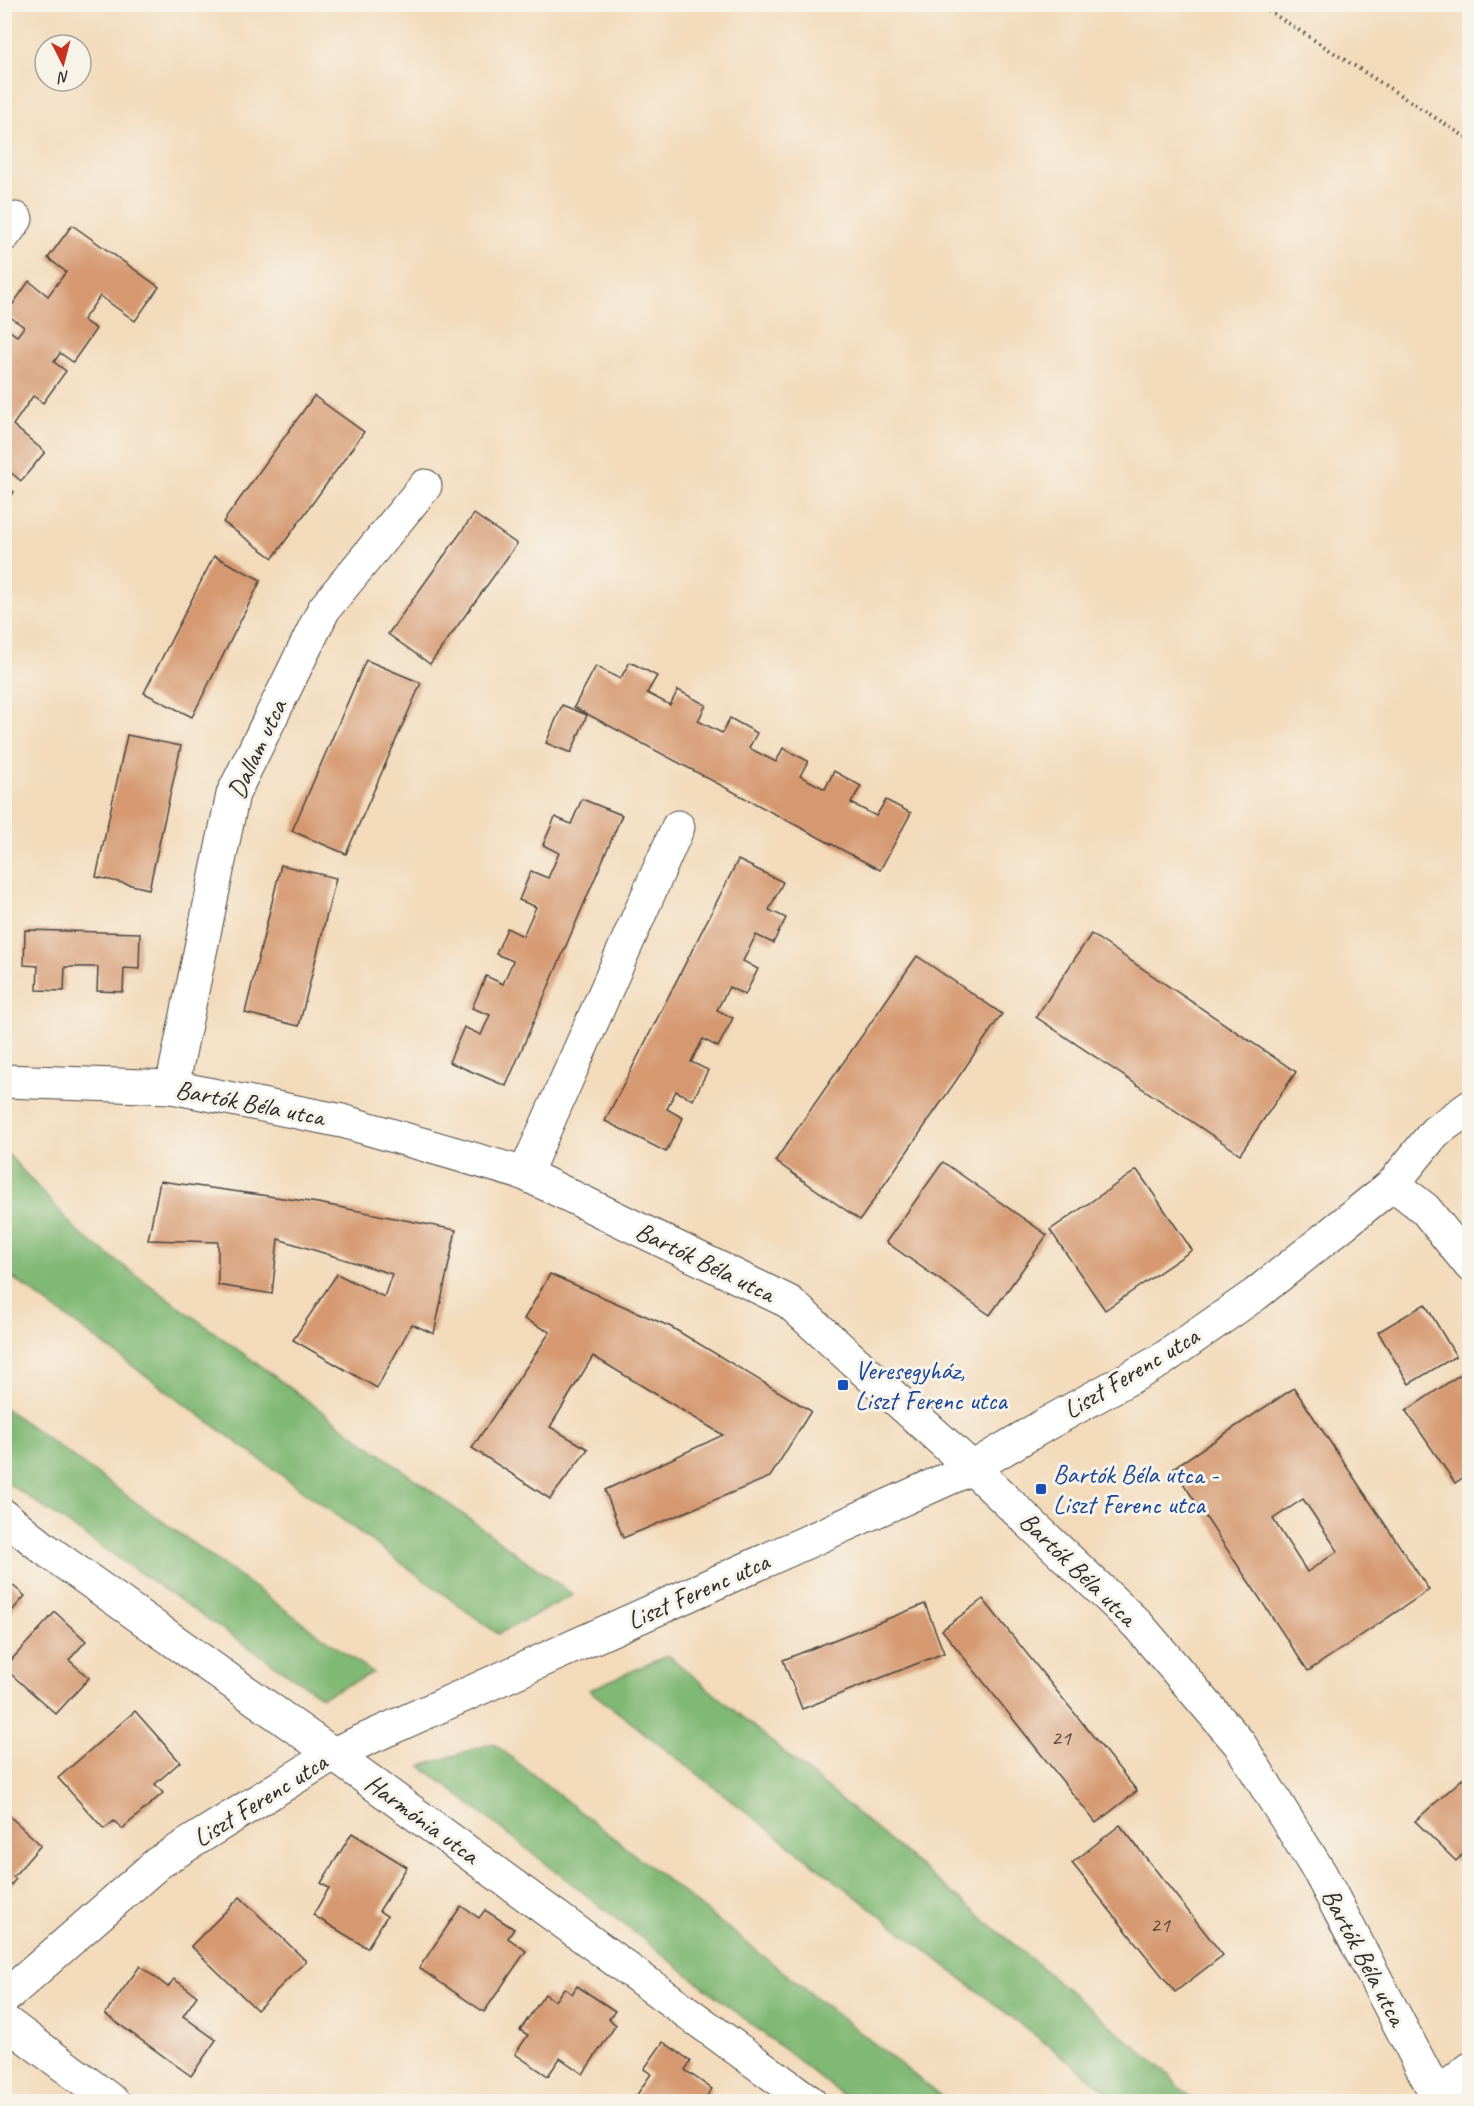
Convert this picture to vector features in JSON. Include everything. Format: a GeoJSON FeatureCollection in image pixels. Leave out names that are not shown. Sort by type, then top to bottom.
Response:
{"type":"FeatureCollection","features":[{"type":"Feature","properties":{"kind":"street","name":"Dallam utca"},"geometry":{"type":"LineString","coordinates":[[172,1087],[233,794],[324,609],[425,486]]}},
{"type":"Feature","properties":{"kind":"street"},"geometry":{"type":"LineString","coordinates":[[525,1174],[678,827]]}},
{"type":"Feature","properties":{"kind":"street","name":"Bartók Béla utca"},"geometry":{"type":"LineString","coordinates":[[4,1081],[172,1087],[342,1121],[525,1174],[789,1302],[972,1468],[1138,1625],[1239,1743],[1320,1873],[1440,2099]]}},
{"type":"Feature","properties":{"kind":"street","name":"Liszt Ferenc utca"},"geometry":{"type":"LineString","coordinates":[[4,1998],[158,1863],[333,1754],[972,1468],[1160,1361],[1257,1294],[1394,1184],[1435,1132],[1470,1107]]}},
{"type":"Feature","properties":{"kind":"street"},"geometry":{"type":"LineString","coordinates":[[1394,1184],[1425,1209],[1470,1265]]}},
{"type":"Feature","properties":{"kind":"street","name":"Harmónia utca"},"geometry":{"type":"LineString","coordinates":[[4,1516],[45,1549],[333,1754],[810,2102]]}},
{"type":"Feature","properties":{"kind":"street"},"geometry":{"type":"LineString","coordinates":[[4,2021],[113,2102]]}},
{"type":"Feature","properties":{"kind":"street"},"geometry":{"type":"LineString","coordinates":[[1440,2099],[1470,2069]]}},
{"type":"Feature","properties":{"kind":"path"},"geometry":{"type":"LineString","coordinates":[[1258,4],[1470,140]]}},
{"type":"Feature","properties":{"kind":"green space"},"geometry":{"type":"Polygon","coordinates":[[[5,1151],[80,1234],[573,1595],[498,1634],[5,1272],[5,1151]]]}},
{"type":"Feature","properties":{"kind":"green space"},"geometry":{"type":"Polygon","coordinates":[[[5,1408],[373,1673],[322,1697],[5,1481],[5,1408]]]}},
{"type":"Feature","properties":{"kind":"green space"},"geometry":{"type":"Polygon","coordinates":[[[668,1655],[1160,2067],[1194,2101],[1120,2101],[589,1690],[668,1655]]]}},
{"type":"Feature","properties":{"kind":"green space"},"geometry":{"type":"Polygon","coordinates":[[[493,1743],[947,2101],[850,2101],[421,1766],[493,1743]]]}},
{"type":"Feature","properties":{"kind":"building"},"geometry":{"type":"Polygon","coordinates":[[[72,225],[159,287],[135,321],[100,296],[83,320],[96,329],[73,362],[60,353],[54,362],[66,371],[43,403],[33,396],[13,425],[45,452],[21,481],[4,467],[4,327],[17,336],[24,327],[6,314],[29,281],[48,296],[66,272],[48,258],[72,225]]]}},
{"type":"Feature","properties":{"kind":"building"},"geometry":{"type":"Polygon","coordinates":[[[314,396],[364,432],[273,558],[223,522],[314,396]]]}},
{"type":"Feature","properties":{"kind":"building"},"geometry":{"type":"Polygon","coordinates":[[[4,484],[14,492],[4,504],[4,484]]]}},
{"type":"Feature","properties":{"kind":"building"},"geometry":{"type":"Polygon","coordinates":[[[474,514],[517,544],[430,664],[388,634],[474,514]]]}},
{"type":"Feature","properties":{"kind":"building"},"geometry":{"type":"Polygon","coordinates":[[[214,556],[261,580],[192,717],[144,693],[214,556]]]}},
{"type":"Feature","properties":{"kind":"building"},"geometry":{"type":"Polygon","coordinates":[[[366,660],[421,683],[346,854],[292,831],[366,660]]]}},
{"type":"Feature","properties":{"kind":"building"},"geometry":{"type":"Polygon","coordinates":[[[630,662],[657,676],[647,693],[670,705],[678,690],[706,705],[698,721],[722,733],[730,718],[757,733],[749,748],[776,762],[783,748],[808,761],[800,776],[825,789],[834,771],[861,786],[851,803],[876,816],[886,800],[911,813],[880,870],[574,707],[596,666],[620,679],[630,662]]]}},
{"type":"Feature","properties":{"kind":"building"},"geometry":{"type":"Polygon","coordinates":[[[562,705],[587,715],[571,753],[546,743],[562,705]]]}},
{"type":"Feature","properties":{"kind":"building"},"geometry":{"type":"Polygon","coordinates":[[[127,735],[181,746],[149,889],[96,877],[127,735]]]}},
{"type":"Feature","properties":{"kind":"building"},"geometry":{"type":"Polygon","coordinates":[[[582,799],[622,815],[506,1086],[449,1062],[464,1027],[481,1035],[490,1015],[472,1008],[486,976],[503,984],[513,961],[496,954],[507,928],[523,936],[536,907],[519,900],[531,871],[548,878],[559,853],[543,845],[555,817],[571,824],[582,799]]]}},
{"type":"Feature","properties":{"kind":"building"},"geometry":{"type":"Polygon","coordinates":[[[738,860],[783,882],[769,910],[786,918],[773,943],[756,935],[743,961],[758,969],[745,995],[729,987],[717,1010],[733,1018],[718,1047],[703,1039],[691,1062],[708,1070],[693,1100],[676,1091],[667,1109],[683,1118],[666,1152],[605,1121],[738,860]]]}},
{"type":"Feature","properties":{"kind":"building"},"geometry":{"type":"Polygon","coordinates":[[[281,865],[336,878],[299,1026],[245,1013],[281,865]]]}},
{"type":"Feature","properties":{"kind":"building"},"geometry":{"type":"Polygon","coordinates":[[[25,930],[140,933],[139,969],[124,968],[123,992],[97,991],[98,967],[65,967],[64,991],[37,990],[38,966],[24,965],[25,930]]]}},
{"type":"Feature","properties":{"kind":"building"},"geometry":{"type":"Polygon","coordinates":[[[1091,934],[1296,1072],[1240,1154],[1036,1017],[1091,934]]]}},
{"type":"Feature","properties":{"kind":"building"},"geometry":{"type":"Polygon","coordinates":[[[917,956],[1002,1014],[860,1220],[775,1161],[917,956]]]}},
{"type":"Feature","properties":{"kind":"building"},"geometry":{"type":"Polygon","coordinates":[[[943,1162],[1047,1235],[990,1315],[886,1242],[943,1162]]]}},
{"type":"Feature","properties":{"kind":"building"},"geometry":{"type":"Polygon","coordinates":[[[1137,1170],[1192,1250],[1105,1310],[1050,1230],[1137,1170]]]}},
{"type":"Feature","properties":{"kind":"building"},"geometry":{"type":"Polygon","coordinates":[[[160,1181],[318,1203],[456,1230],[434,1334],[412,1324],[377,1388],[293,1340],[337,1274],[384,1297],[392,1274],[278,1239],[272,1294],[218,1285],[218,1242],[148,1240],[160,1181]]]}},
{"type":"Feature","properties":{"kind":"building"},"geometry":{"type":"Polygon","coordinates":[[[550,1274],[671,1327],[811,1411],[770,1477],[623,1538],[605,1490],[723,1435],[593,1356],[550,1427],[588,1449],[550,1499],[472,1448],[550,1332],[524,1319],[550,1274]]]}},
{"type":"Feature","properties":{"kind":"building"},"geometry":{"type":"Polygon","coordinates":[[[1425,1304],[1456,1356],[1409,1384],[1378,1332],[1425,1304]]]}},
{"type":"Feature","properties":{"kind":"building"},"geometry":{"type":"Polygon","coordinates":[[[1470,1368],[1470,1473],[1455,1483],[1406,1411],[1470,1368]]]}},
{"type":"Feature","properties":{"kind":"building"},"geometry":{"type":"Polygon","coordinates":[[[1294,1388],[1429,1590],[1308,1671],[1173,1468],[1294,1388]],[[1303,1499],[1273,1519],[1307,1572],[1338,1551],[1303,1499]]]}},
{"type":"Feature","properties":{"kind":"building"},"geometry":{"type":"Polygon","coordinates":[[[4,1578],[25,1596],[4,1620],[4,1578]]]}},
{"type":"Feature","properties":{"kind":"building"},"geometry":{"type":"Polygon","coordinates":[[[983,1599],[1137,1791],[1096,1823],[942,1630],[983,1599]]]}},
{"type":"Feature","properties":{"kind":"building"},"geometry":{"type":"Polygon","coordinates":[[[925,1604],[944,1653],[802,1709],[783,1660],[925,1604]]]}},
{"type":"Feature","properties":{"kind":"building"},"geometry":{"type":"Polygon","coordinates":[[[55,1612],[86,1641],[69,1660],[89,1678],[56,1714],[4,1668],[55,1612]]]}},
{"type":"Feature","properties":{"kind":"building"},"geometry":{"type":"Polygon","coordinates":[[[135,1711],[180,1762],[155,1784],[163,1793],[122,1829],[114,1821],[104,1829],[58,1778],[135,1711]]]}},
{"type":"Feature","properties":{"kind":"building"},"geometry":{"type":"Polygon","coordinates":[[[1470,1772],[1470,1847],[1456,1861],[1415,1821],[1470,1772]]]}},
{"type":"Feature","properties":{"kind":"building"},"geometry":{"type":"Polygon","coordinates":[[[5,1812],[41,1845],[13,1877],[16,1879],[5,1892],[5,1812]]]}},
{"type":"Feature","properties":{"kind":"building"},"geometry":{"type":"Polygon","coordinates":[[[1120,1825],[1223,1955],[1175,1992],[1072,1863],[1120,1825]]]}},
{"type":"Feature","properties":{"kind":"building"},"geometry":{"type":"Polygon","coordinates":[[[352,1833],[407,1867],[379,1911],[387,1916],[367,1948],[313,1915],[329,1888],[321,1883],[352,1833]]]}},
{"type":"Feature","properties":{"kind":"building"},"geometry":{"type":"Polygon","coordinates":[[[240,1897],[306,1961],[257,2010],[191,1946],[240,1897]]]}},
{"type":"Feature","properties":{"kind":"building"},"geometry":{"type":"Polygon","coordinates":[[[461,1906],[479,1918],[485,1910],[514,1929],[508,1938],[526,1951],[484,2012],[419,1968],[461,1906]]]}},
{"type":"Feature","properties":{"kind":"building"},"geometry":{"type":"Polygon","coordinates":[[[140,1966],[168,1987],[174,1979],[197,1996],[183,2016],[216,2040],[191,2076],[105,2014],[140,1966]]]}},
{"type":"Feature","properties":{"kind":"building"},"geometry":{"type":"Polygon","coordinates":[[[577,1986],[615,2011],[609,2019],[616,2025],[583,2074],[560,2058],[548,2076],[515,2054],[528,2035],[520,2030],[545,1994],[555,2001],[564,1988],[572,1994],[577,1986]]]}},
{"type":"Feature","properties":{"kind":"building"},"geometry":{"type":"Polygon","coordinates":[[[663,2042],[691,2061],[685,2070],[712,2089],[703,2102],[632,2102],[651,2074],[644,2069],[663,2042]]]}},
{"type":"Feature","properties":{"kind":"place","name":"Veresegyház, Liszt Ferenc utca"},"geometry":{"type":"Point","coordinates":[843,1385]}},
{"type":"Feature","properties":{"kind":"place","name":"Bartók Béla utca - Liszt Ferenc utca"},"geometry":{"type":"Point","coordinates":[1041,1489]}}]}
